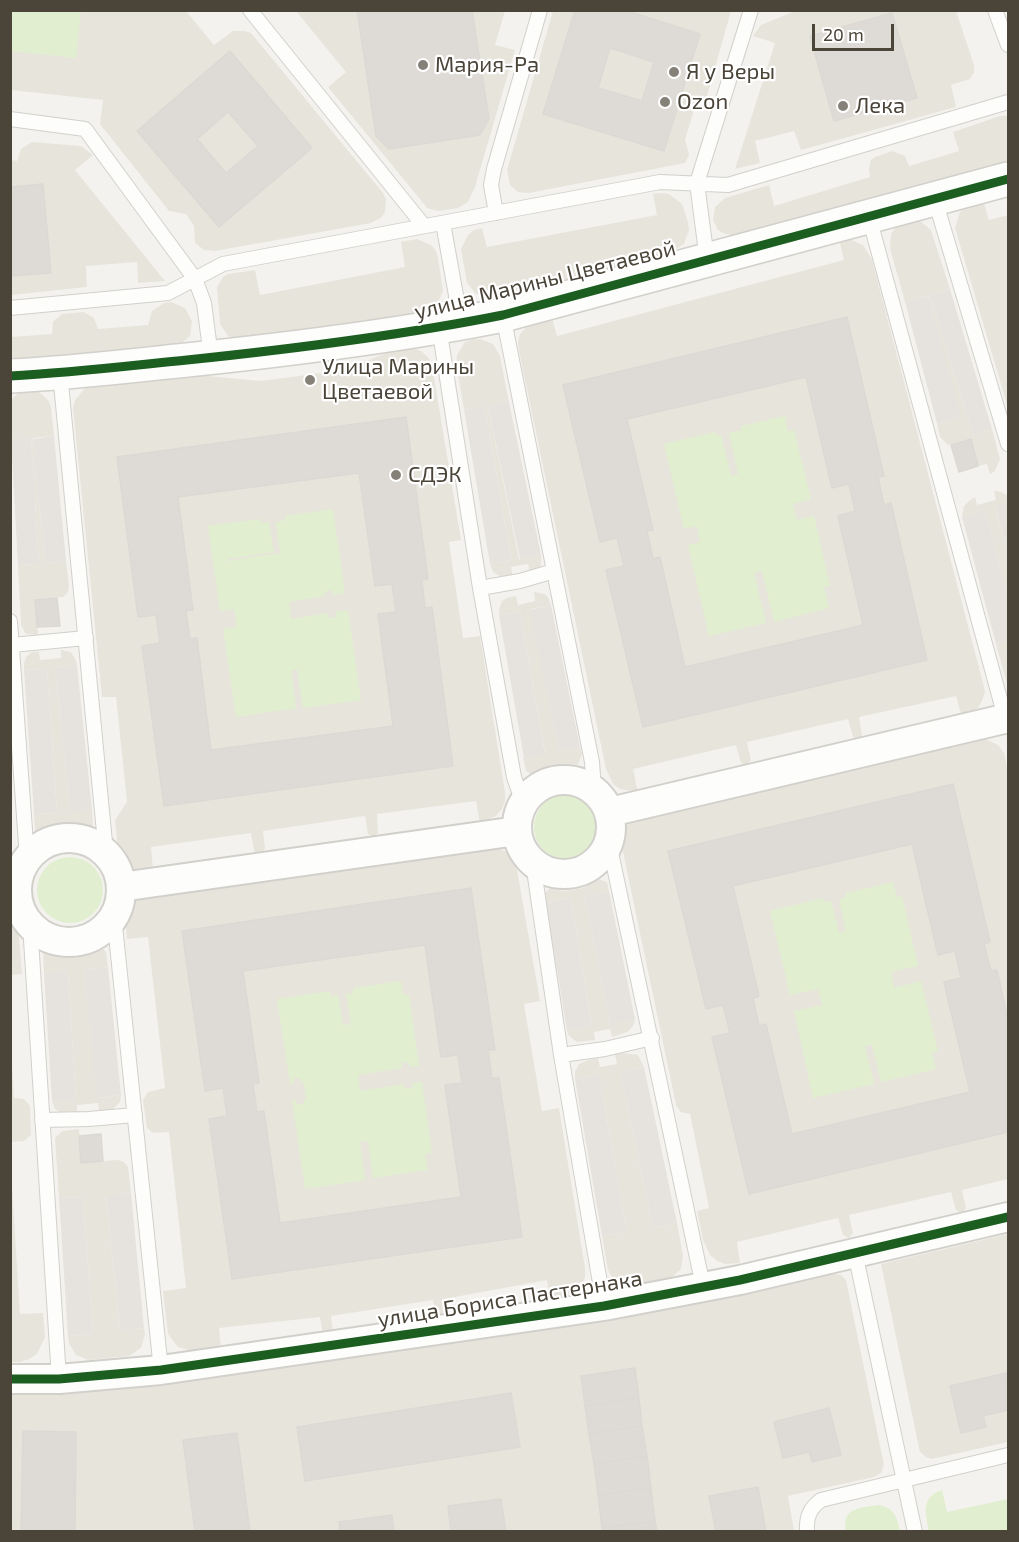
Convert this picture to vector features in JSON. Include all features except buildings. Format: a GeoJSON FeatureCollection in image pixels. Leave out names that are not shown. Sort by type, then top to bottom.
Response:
{"type":"FeatureCollection","features":[{"type":"Feature","properties":{"kind":"street","name":"улица Марины Цветаевой"},"geometry":{"type":"LineString","coordinates":[[10,376],[60,373],[298,348],[503,315],[1008,179]]}},
{"type":"Feature","properties":{"kind":"street"},"geometry":{"type":"LineString","coordinates":[[610,812],[1007,723]]}},
{"type":"Feature","properties":{"kind":"street"},"geometry":{"type":"LineString","coordinates":[[563,779],[579,781],[594,789],[610,812],[612,827],[609,843],[602,856],[590,867],[576,873],[561,874],[546,871],[533,863],[525,854],[517,831],[518,816],[523,803],[533,790],[547,782],[563,779]]}},
{"type":"Feature","properties":{"kind":"street"},"geometry":{"type":"LineString","coordinates":[[121,887],[517,831]]}},
{"type":"Feature","properties":{"kind":"street"},"geometry":{"type":"LineString","coordinates":[[75,837],[92,842],[106,853],[116,868],[121,887],[120,900],[114,916],[104,928],[90,938],[74,942],[57,941],[42,935],[30,924],[14,893],[27,858],[40,846],[57,839],[75,837]]}},
{"type":"Feature","properties":{"kind":"street","name":"улица Бориса Пастернака"},"geometry":{"type":"LineString","coordinates":[[10,1379],[59,1379],[161,1370],[604,1306],[703,1287],[1008,1217]]}},
{"type":"Feature","properties":{"kind":"lane"},"geometry":{"type":"LineString","coordinates":[[250,10],[424,226]]}},
{"type":"Feature","properties":{"kind":"lane"},"geometry":{"type":"LineString","coordinates":[[496,213],[491,185],[494,169],[540,10]]}},
{"type":"Feature","properties":{"kind":"lane"},"geometry":{"type":"LineString","coordinates":[[707,261],[697,183],[751,10]]}},
{"type":"Feature","properties":{"kind":"lane"},"geometry":{"type":"LineString","coordinates":[[995,10],[1008,45]]}},
{"type":"Feature","properties":{"kind":"lane"},"geometry":{"type":"LineString","coordinates":[[10,308],[168,293],[223,264],[660,182],[728,185],[1008,102]]}},
{"type":"Feature","properties":{"kind":"lane"},"geometry":{"type":"LineString","coordinates":[[10,119],[85,129],[195,279],[204,303],[211,357]]}},
{"type":"Feature","properties":{"kind":"lane"},"geometry":{"type":"LineString","coordinates":[[935,200],[1008,444]]}},
{"type":"Feature","properties":{"kind":"lane"},"geometry":{"type":"LineString","coordinates":[[869,217],[1007,723]]}},
{"type":"Feature","properties":{"kind":"lane"},"geometry":{"type":"LineString","coordinates":[[442,223],[450,325],[480,588],[514,777],[523,803]]}},
{"type":"Feature","properties":{"kind":"lane"},"geometry":{"type":"LineString","coordinates":[[503,315],[592,762],[594,789]]}},
{"type":"Feature","properties":{"kind":"lane"},"geometry":{"type":"LineString","coordinates":[[60,373],[106,853]]}},
{"type":"Feature","properties":{"kind":"lane"},"geometry":{"type":"LineString","coordinates":[[480,588],[520,581],[555,571]]}},
{"type":"Feature","properties":{"kind":"lane"},"geometry":{"type":"LineString","coordinates":[[10,621],[27,858]]}},
{"type":"Feature","properties":{"kind":"lane"},"geometry":{"type":"LineString","coordinates":[[12,645],[86,638]]}},
{"type":"Feature","properties":{"kind":"lane"},"geometry":{"type":"LineString","coordinates":[[609,843],[703,1287]]}},
{"type":"Feature","properties":{"kind":"lane"},"geometry":{"type":"LineString","coordinates":[[533,863],[561,1055],[604,1306]]}},
{"type":"Feature","properties":{"kind":"lane"},"geometry":{"type":"LineString","coordinates":[[114,916],[161,1370]]}},
{"type":"Feature","properties":{"kind":"lane"},"geometry":{"type":"LineString","coordinates":[[30,924],[59,1379]]}},
{"type":"Feature","properties":{"kind":"lane"},"geometry":{"type":"LineString","coordinates":[[561,1055],[606,1049],[652,1038]]}},
{"type":"Feature","properties":{"kind":"lane"},"geometry":{"type":"LineString","coordinates":[[42,1120],[135,1115]]}},
{"type":"Feature","properties":{"kind":"lane"},"geometry":{"type":"LineString","coordinates":[[855,1253],[915,1532]]}},
{"type":"Feature","properties":{"kind":"lane"},"geometry":{"type":"LineString","coordinates":[[807,1532],[806,1522],[812,1507],[821,1500],[1008,1455]]}},
{"type":"Feature","properties":{"kind":"shaded area"},"geometry":{"type":"Polygon","coordinates":[[[10,11],[186,11],[214,45],[233,31],[251,33],[383,193],[386,199],[385,212],[381,218],[371,223],[215,251],[204,250],[195,243],[194,226],[186,214],[169,211],[100,124],[103,100],[11,90],[10,11]]]}},
{"type":"Feature","properties":{"kind":"shaded area"},"geometry":{"type":"Polygon","coordinates":[[[296,11],[505,11],[495,45],[515,50],[475,187],[468,202],[458,208],[438,211],[427,208],[328,87],[346,72],[296,11]]]}},
{"type":"Feature","properties":{"kind":"shaded area"},"geometry":{"type":"Polygon","coordinates":[[[553,11],[731,11],[707,96],[696,104],[685,139],[689,155],[685,163],[529,193],[518,192],[510,185],[507,170],[553,11]]]}},
{"type":"Feature","properties":{"kind":"shaded area"},"geometry":{"type":"Polygon","coordinates":[[[795,11],[956,11],[974,65],[974,72],[970,79],[951,85],[956,107],[801,150],[794,131],[755,141],[760,163],[735,169],[775,43],[753,36],[761,25],[795,11]]]}},
{"type":"Feature","properties":{"kind":"shaded area"},"geometry":{"type":"Polygon","coordinates":[[[1000,116],[1008,116],[1008,162],[734,236],[718,230],[713,220],[715,207],[725,198],[769,185],[774,206],[870,177],[871,160],[892,151],[905,156],[909,166],[959,151],[953,132],[1000,116]]]}},
{"type":"Feature","properties":{"kind":"shaded area"},"geometry":{"type":"Polygon","coordinates":[[[32,142],[81,146],[93,155],[75,170],[165,281],[138,283],[137,262],[86,266],[87,287],[11,295],[10,160],[17,161],[21,149],[32,142]]]}},
{"type":"Feature","properties":{"kind":"shaded area"},"geometry":{"type":"Polygon","coordinates":[[[653,194],[669,194],[682,204],[688,222],[689,230],[684,244],[671,252],[490,299],[476,294],[467,283],[461,249],[468,235],[474,230],[482,228],[487,247],[657,215],[653,194]]]}},
{"type":"Feature","properties":{"kind":"shaded area"},"geometry":{"type":"Polygon","coordinates":[[[983,200],[989,220],[1008,215],[1008,408],[955,228],[960,212],[966,206],[983,200]]]}},
{"type":"Feature","properties":{"kind":"shaded area"},"geometry":{"type":"Polygon","coordinates":[[[913,219],[920,221],[931,230],[950,289],[930,295],[973,435],[992,429],[1000,459],[995,471],[990,474],[987,464],[978,466],[971,439],[948,445],[940,437],[937,423],[960,417],[928,296],[905,302],[890,248],[891,234],[895,228],[900,223],[913,219]]]}},
{"type":"Feature","properties":{"kind":"shaded area"},"geometry":{"type":"Polygon","coordinates":[[[847,238],[863,245],[872,260],[983,683],[985,692],[982,701],[978,708],[962,717],[956,696],[859,717],[862,736],[859,740],[853,737],[848,719],[747,742],[751,760],[747,765],[741,763],[736,745],[633,769],[638,792],[620,789],[613,784],[606,769],[519,351],[520,334],[532,321],[551,315],[557,336],[844,260],[839,239],[847,238]]]}},
{"type":"Feature","properties":{"kind":"shaded area"},"geometry":{"type":"Polygon","coordinates":[[[417,239],[431,245],[438,258],[443,291],[437,305],[431,310],[332,329],[235,339],[228,336],[220,324],[217,287],[223,277],[228,274],[255,270],[260,295],[405,267],[401,242],[417,239]]]}},
{"type":"Feature","properties":{"kind":"shaded area"},"geometry":{"type":"Polygon","coordinates":[[[950,289],[992,429],[973,435],[930,295],[950,289]]]}},
{"type":"Feature","properties":{"kind":"shaded area"},"geometry":{"type":"Polygon","coordinates":[[[928,296],[961,417],[937,423],[905,302],[928,296]]]}},
{"type":"Feature","properties":{"kind":"shaded area"},"geometry":{"type":"Polygon","coordinates":[[[171,302],[185,308],[192,321],[190,336],[178,346],[11,360],[11,337],[52,334],[53,322],[62,314],[84,312],[94,318],[98,329],[148,325],[152,311],[164,303],[171,302]]]}},
{"type":"Feature","properties":{"kind":"shaded area"},"geometry":{"type":"Polygon","coordinates":[[[473,339],[493,344],[500,356],[509,402],[488,406],[519,559],[541,555],[541,565],[538,569],[530,573],[528,564],[511,567],[513,577],[501,577],[493,572],[490,564],[511,560],[485,406],[464,410],[456,363],[457,355],[465,342],[473,339]]]}},
{"type":"Feature","properties":{"kind":"shaded area"},"geometry":{"type":"Polygon","coordinates":[[[413,348],[428,357],[432,365],[461,540],[449,542],[463,638],[480,636],[505,792],[502,809],[496,816],[480,823],[476,801],[377,814],[378,833],[374,837],[368,834],[365,816],[263,831],[265,849],[260,854],[254,851],[251,833],[151,847],[153,870],[143,872],[127,866],[118,851],[115,820],[127,802],[116,697],[102,697],[73,408],[75,400],[86,387],[197,375],[261,381],[344,370],[396,349],[413,348]]]}},
{"type":"Feature","properties":{"kind":"shaded area"},"geometry":{"type":"Polygon","coordinates":[[[24,390],[38,391],[48,400],[51,407],[54,436],[33,438],[45,563],[66,561],[69,585],[68,592],[63,597],[35,600],[38,635],[26,634],[21,625],[18,565],[39,564],[31,439],[11,440],[10,401],[24,390]]]}},
{"type":"Feature","properties":{"kind":"shaded area"},"geometry":{"type":"Polygon","coordinates":[[[509,402],[541,555],[520,559],[488,406],[509,402]]]}},
{"type":"Feature","properties":{"kind":"shaded area"},"geometry":{"type":"Polygon","coordinates":[[[485,406],[511,560],[490,564],[464,410],[485,406]]]}},
{"type":"Feature","properties":{"kind":"shaded area"},"geometry":{"type":"Polygon","coordinates":[[[54,436],[66,561],[45,563],[33,439],[54,436]]]}},
{"type":"Feature","properties":{"kind":"shaded area"},"geometry":{"type":"Polygon","coordinates":[[[31,438],[39,564],[18,565],[11,440],[31,438]]]}},
{"type":"Feature","properties":{"kind":"shaded area"},"geometry":{"type":"Polygon","coordinates":[[[994,491],[1008,496],[1008,503],[995,508],[1008,552],[1008,598],[985,511],[962,517],[964,506],[975,497],[977,505],[996,500],[994,491]]]}},
{"type":"Feature","properties":{"kind":"shaded area"},"geometry":{"type":"Polygon","coordinates":[[[1008,503],[1008,552],[995,507],[1008,503]]]}},
{"type":"Feature","properties":{"kind":"shaded area"},"geometry":{"type":"Polygon","coordinates":[[[985,510],[1008,598],[1008,640],[996,644],[962,517],[985,510]]]}},
{"type":"Feature","properties":{"kind":"shaded area"},"geometry":{"type":"Polygon","coordinates":[[[534,592],[545,594],[551,605],[531,609],[559,751],[580,747],[582,754],[578,765],[566,764],[547,768],[533,775],[526,771],[523,758],[545,753],[520,612],[499,615],[499,610],[502,601],[507,598],[516,596],[518,605],[535,601],[534,592]]]}},
{"type":"Feature","properties":{"kind":"shaded area"},"geometry":{"type":"Polygon","coordinates":[[[551,605],[580,747],[559,751],[530,610],[551,605]]]}},
{"type":"Feature","properties":{"kind":"shaded area"},"geometry":{"type":"Polygon","coordinates":[[[520,612],[545,754],[524,758],[499,615],[520,612]]]}},
{"type":"Feature","properties":{"kind":"shaded area"},"geometry":{"type":"Polygon","coordinates":[[[1008,640],[1008,688],[996,644],[1008,640]]]}},
{"type":"Feature","properties":{"kind":"shaded area"},"geometry":{"type":"Polygon","coordinates":[[[61,650],[71,652],[77,665],[55,667],[70,811],[92,810],[93,825],[89,831],[65,827],[39,835],[35,830],[34,814],[57,813],[47,669],[24,670],[24,663],[26,657],[32,652],[39,652],[40,660],[61,658],[61,650]]]}},
{"type":"Feature","properties":{"kind":"shaded area"},"geometry":{"type":"Polygon","coordinates":[[[77,665],[92,810],[70,812],[55,667],[77,665]]]}},
{"type":"Feature","properties":{"kind":"shaded area"},"geometry":{"type":"Polygon","coordinates":[[[47,669],[57,813],[34,814],[24,670],[47,669]]]}},
{"type":"Feature","properties":{"kind":"shaded area"},"geometry":{"type":"Polygon","coordinates":[[[983,738],[998,745],[1004,753],[1008,771],[1008,1179],[962,1190],[966,1208],[962,1213],[956,1210],[951,1192],[849,1215],[853,1233],[849,1238],[843,1235],[838,1218],[737,1242],[740,1263],[725,1264],[717,1261],[710,1255],[703,1240],[697,1211],[709,1208],[690,1114],[681,1112],[676,1105],[622,847],[623,830],[634,817],[983,738]]]}},
{"type":"Feature","properties":{"kind":"shaded area"},"geometry":{"type":"Polygon","coordinates":[[[494,846],[509,853],[517,870],[540,1001],[524,1004],[542,1111],[559,1108],[585,1268],[585,1277],[577,1293],[569,1298],[550,1301],[547,1280],[444,1299],[446,1316],[436,1318],[433,1300],[331,1316],[333,1333],[323,1335],[320,1317],[219,1328],[221,1349],[195,1352],[178,1347],[168,1334],[163,1291],[186,1288],[169,1132],[153,1133],[147,1128],[143,1100],[148,1092],[165,1088],[148,937],[127,939],[125,918],[128,910],[141,898],[494,846]]]}},
{"type":"Feature","properties":{"kind":"shaded area"},"geometry":{"type":"Polygon","coordinates":[[[598,879],[607,882],[609,891],[585,896],[610,1023],[635,1019],[629,1031],[619,1035],[612,1037],[610,1029],[594,1032],[595,1040],[577,1042],[569,1036],[567,1031],[592,1026],[571,898],[546,902],[545,893],[550,888],[564,891],[583,888],[598,879]]]}},
{"type":"Feature","properties":{"kind":"shaded area"},"geometry":{"type":"Polygon","coordinates":[[[609,891],[635,1019],[610,1024],[585,896],[609,891]]]}},
{"type":"Feature","properties":{"kind":"shaded area"},"geometry":{"type":"Polygon","coordinates":[[[571,898],[592,1027],[567,1031],[546,902],[571,898]]]}},
{"type":"Feature","properties":{"kind":"shaded area"},"geometry":{"type":"Polygon","coordinates":[[[11,913],[18,926],[22,974],[11,975],[11,913]]]}},
{"type":"Feature","properties":{"kind":"shaded area"},"geometry":{"type":"Polygon","coordinates":[[[94,946],[101,947],[106,952],[108,967],[84,970],[98,1098],[121,1095],[120,1102],[113,1109],[99,1111],[98,1103],[77,1105],[77,1113],[61,1113],[55,1109],[52,1101],[76,1099],[68,972],[44,973],[43,952],[47,950],[74,953],[94,946]]]}},
{"type":"Feature","properties":{"kind":"shaded area"},"geometry":{"type":"Polygon","coordinates":[[[108,967],[121,1095],[97,1098],[84,970],[108,967]]]}},
{"type":"Feature","properties":{"kind":"shaded area"},"geometry":{"type":"Polygon","coordinates":[[[68,971],[76,1100],[52,1101],[44,973],[68,971]]]}},
{"type":"Feature","properties":{"kind":"shaded area"},"geometry":{"type":"Polygon","coordinates":[[[11,1049],[14,1098],[24,1099],[30,1106],[31,1135],[24,1141],[11,1142],[11,1049]]]}},
{"type":"Feature","properties":{"kind":"shaded area"},"geometry":{"type":"Polygon","coordinates":[[[615,1054],[638,1055],[644,1067],[620,1072],[653,1228],[677,1223],[683,1256],[681,1269],[670,1279],[632,1287],[617,1283],[612,1277],[608,1270],[602,1236],[627,1232],[599,1075],[575,1079],[575,1072],[579,1064],[598,1058],[600,1067],[617,1064],[615,1054]]]}},
{"type":"Feature","properties":{"kind":"shaded area"},"geometry":{"type":"Polygon","coordinates":[[[644,1067],[677,1223],[653,1228],[620,1072],[644,1067]]]}},
{"type":"Feature","properties":{"kind":"shaded area"},"geometry":{"type":"Polygon","coordinates":[[[599,1075],[627,1232],[602,1236],[575,1079],[599,1075]]]}},
{"type":"Feature","properties":{"kind":"shaded area"},"geometry":{"type":"Polygon","coordinates":[[[79,1129],[81,1163],[118,1160],[124,1162],[128,1167],[131,1193],[106,1196],[120,1330],[144,1328],[145,1334],[141,1348],[129,1356],[88,1360],[76,1355],[69,1343],[68,1336],[93,1334],[83,1197],[59,1198],[55,1138],[62,1131],[79,1129]]]}},
{"type":"Feature","properties":{"kind":"shaded area"},"geometry":{"type":"Polygon","coordinates":[[[10,1154],[20,1314],[43,1313],[45,1337],[37,1354],[20,1362],[10,1362],[10,1154]]]}},
{"type":"Feature","properties":{"kind":"shaded area"},"geometry":{"type":"Polygon","coordinates":[[[131,1193],[144,1328],[120,1330],[106,1195],[131,1193]]]}},
{"type":"Feature","properties":{"kind":"shaded area"},"geometry":{"type":"Polygon","coordinates":[[[83,1197],[93,1334],[68,1336],[59,1198],[83,1197]]]}},
{"type":"Feature","properties":{"kind":"shaded area"},"geometry":{"type":"Polygon","coordinates":[[[1008,1234],[1008,1442],[932,1459],[926,1457],[919,1448],[881,1264],[1008,1234]]]}},
{"type":"Feature","properties":{"kind":"shaded area"},"geometry":{"type":"Polygon","coordinates":[[[833,1274],[841,1275],[846,1280],[884,1465],[881,1473],[874,1477],[788,1496],[794,1531],[11,1532],[11,1385],[142,1381],[833,1274]]]}},
{"type":"Feature","properties":{"kind":"green space"},"geometry":{"type":"Polygon","coordinates":[[[10,11],[81,11],[76,58],[11,51],[10,11]]]}},
{"type":"Feature","properties":{"kind":"green space"},"geometry":{"type":"Polygon","coordinates":[[[785,416],[788,431],[794,430],[811,499],[793,504],[797,520],[814,516],[830,586],[824,587],[829,608],[774,622],[762,571],[754,573],[766,623],[709,636],[688,545],[700,542],[697,526],[684,529],[664,444],[715,432],[717,436],[721,435],[731,476],[738,474],[729,433],[742,430],[741,426],[785,416]]]}},
{"type":"Feature","properties":{"kind":"green space"},"geometry":{"type":"Polygon","coordinates":[[[333,509],[345,593],[334,595],[332,590],[325,592],[325,596],[289,602],[291,619],[328,613],[328,618],[336,617],[336,612],[348,610],[361,700],[303,708],[297,669],[291,671],[296,708],[236,717],[223,629],[237,627],[234,609],[220,611],[208,526],[260,519],[261,523],[269,522],[274,552],[228,559],[228,561],[280,553],[276,522],[285,520],[285,516],[333,509]]]}},
{"type":"Feature","properties":{"kind":"green space"},"geometry":{"type":"Polygon","coordinates":[[[560,794],[574,794],[586,799],[595,808],[600,827],[598,840],[591,851],[574,860],[560,860],[548,855],[539,846],[534,834],[534,820],[539,808],[548,799],[560,794]]]}},
{"type":"Feature","properties":{"kind":"green space"},"geometry":{"type":"Polygon","coordinates":[[[63,857],[77,857],[89,862],[98,871],[103,890],[101,903],[94,914],[77,923],[63,923],[51,918],[42,909],[37,897],[37,883],[42,871],[51,862],[63,857]]]}},
{"type":"Feature","properties":{"kind":"green space"},"geometry":{"type":"Polygon","coordinates":[[[893,882],[897,897],[902,896],[918,966],[891,972],[894,988],[921,981],[938,1051],[932,1053],[936,1069],[881,1082],[872,1045],[865,1046],[874,1084],[813,1098],[794,1011],[822,1005],[818,989],[790,995],[770,911],[823,898],[824,902],[831,901],[839,933],[846,931],[839,899],[846,897],[846,893],[893,882]]]}},
{"type":"Feature","properties":{"kind":"green space"},"geometry":{"type":"Polygon","coordinates":[[[401,981],[403,995],[409,995],[419,1066],[410,1067],[409,1062],[401,1063],[402,1068],[358,1075],[360,1091],[404,1084],[405,1089],[413,1088],[412,1083],[422,1082],[432,1153],[425,1154],[428,1170],[373,1178],[368,1141],[360,1142],[365,1180],[305,1189],[292,1100],[296,1100],[296,1105],[304,1103],[306,1098],[304,1083],[300,1078],[293,1079],[293,1084],[290,1084],[277,999],[330,991],[331,996],[338,995],[343,1025],[351,1024],[346,994],[353,993],[353,988],[401,981]]]}},
{"type":"Feature","properties":{"kind":"green space"},"geometry":{"type":"Polygon","coordinates":[[[942,1490],[947,1512],[1008,1499],[1008,1531],[929,1531],[926,1506],[935,1493],[942,1490]]]}},
{"type":"Feature","properties":{"kind":"green space"},"geometry":{"type":"Polygon","coordinates":[[[878,1505],[891,1510],[898,1521],[900,1531],[846,1531],[845,1523],[849,1513],[859,1508],[878,1505]]]}},
{"type":"Feature","properties":{"kind":"cycle path"},"geometry":{"type":"LineString","coordinates":[[10,376],[227,356],[385,336],[503,315],[1008,179]]}},
{"type":"Feature","properties":{"kind":"cycle path"},"geometry":{"type":"LineString","coordinates":[[10,1379],[59,1379],[161,1370],[604,1306],[740,1280],[1008,1217]]}},
{"type":"Feature","properties":{"kind":"place","name":"Мария-Ра"},"geometry":{"type":"Point","coordinates":[423,65]}},
{"type":"Feature","properties":{"kind":"place","name":"Я у Веры"},"geometry":{"type":"Point","coordinates":[674,72]}},
{"type":"Feature","properties":{"kind":"place","name":"Ozon"},"geometry":{"type":"Point","coordinates":[665,102]}},
{"type":"Feature","properties":{"kind":"place","name":"Лека"},"geometry":{"type":"Point","coordinates":[843,106]}},
{"type":"Feature","properties":{"kind":"place","name":"Улица Марины Цветаевой"},"geometry":{"type":"Point","coordinates":[310,380]}},
{"type":"Feature","properties":{"kind":"place","name":"СДЭК"},"geometry":{"type":"Point","coordinates":[396,475]}}]}
